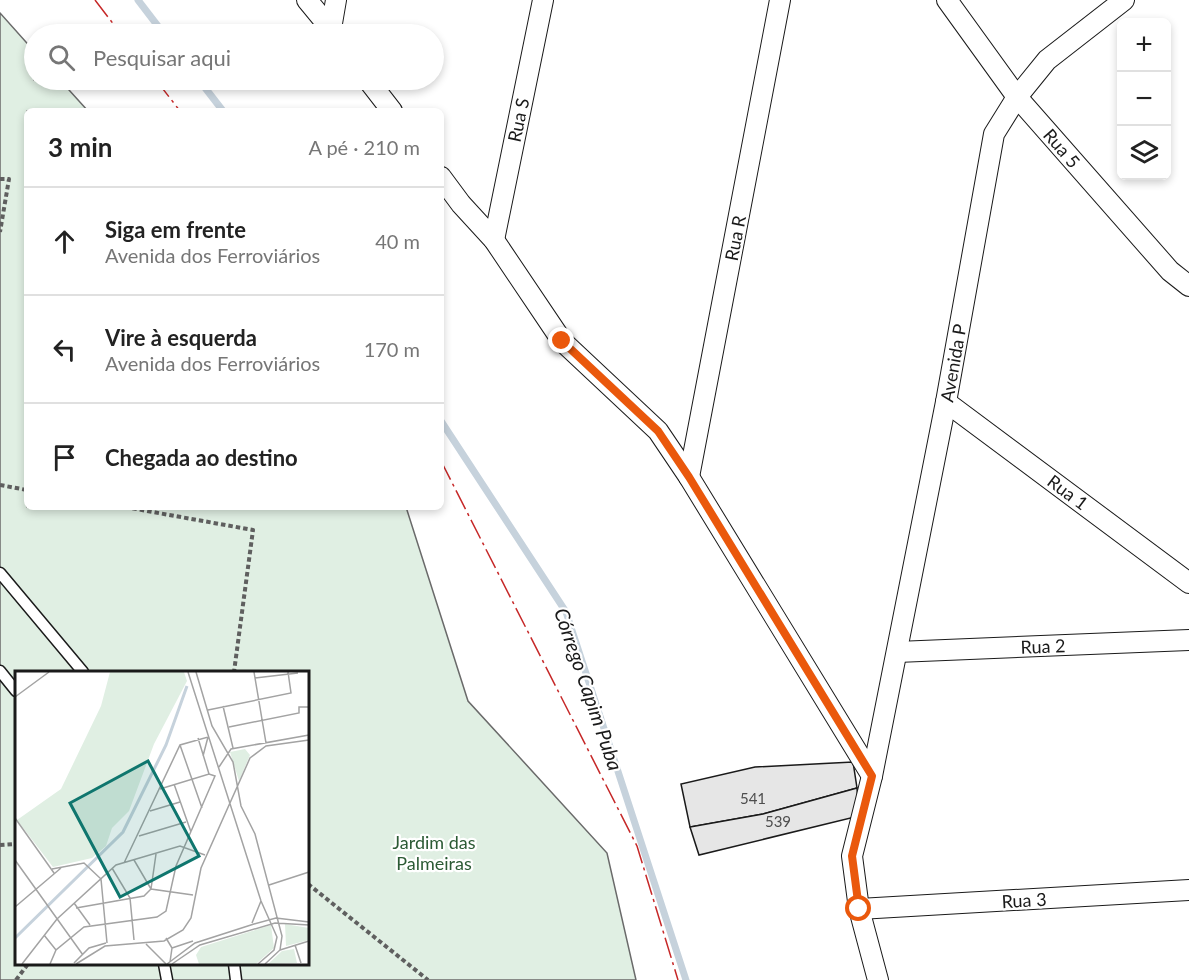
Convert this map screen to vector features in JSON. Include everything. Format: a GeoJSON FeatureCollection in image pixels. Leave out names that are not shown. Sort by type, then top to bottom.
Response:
{"type":"FeatureCollection","features":[{"type":"Feature","properties":{"kind":"street"},"geometry":{"type":"LineString","coordinates":[[307,0],[326,24]]}},
{"type":"Feature","properties":{"kind":"street"},"geometry":{"type":"LineString","coordinates":[[334,24],[336,0]]}},
{"type":"Feature","properties":{"kind":"street","name":"Rua S"},"geometry":{"type":"LineString","coordinates":[[494,240],[543,0]]}},
{"type":"Feature","properties":{"kind":"street","name":"Rua R"},"geometry":{"type":"LineString","coordinates":[[689,477],[780,0]]}},
{"type":"Feature","properties":{"kind":"street","name":"Rua 5"},"geometry":{"type":"LineString","coordinates":[[947,0],[1017,97],[1170,270],[1189,286]]}},
{"type":"Feature","properties":{"kind":"street","name":"Avenida P"},"geometry":{"type":"LineString","coordinates":[[878,980],[859,909],[852,856],[872,776],[897,652],[946,402],[994,134],[1017,97],[1047,60],[1124,0]]}},
{"type":"Feature","properties":{"kind":"street"},"geometry":{"type":"LineString","coordinates":[[376,90],[390,108]]}},
{"type":"Feature","properties":{"kind":"street"},"geometry":{"type":"LineString","coordinates":[[444,181],[461,204],[494,240],[562,341],[658,431],[689,477],[872,776]]}},
{"type":"Feature","properties":{"kind":"street","name":"Rua 1"},"geometry":{"type":"LineString","coordinates":[[946,402],[1189,583]]}},
{"type":"Feature","properties":{"kind":"street","name":"Rua 2"},"geometry":{"type":"LineString","coordinates":[[897,652],[1189,640]]}},
{"type":"Feature","properties":{"kind":"street","name":"Rua 3"},"geometry":{"type":"LineString","coordinates":[[859,909],[1189,890]]}},
{"type":"Feature","properties":{"kind":"lane"},"geometry":{"type":"LineString","coordinates":[[0,573],[82,671]]}},
{"type":"Feature","properties":{"kind":"lane"},"geometry":{"type":"LineString","coordinates":[[0,671],[15,690]]}},
{"type":"Feature","properties":{"kind":"lane"},"geometry":{"type":"LineString","coordinates":[[164,965],[166,980]]}},
{"type":"Feature","properties":{"kind":"lane"},"geometry":{"type":"LineString","coordinates":[[234,965],[236,980]]}},
{"type":"Feature","properties":{"kind":"path"},"geometry":{"type":"LineString","coordinates":[[0,179],[9,179],[0,232]]}},
{"type":"Feature","properties":{"kind":"path"},"geometry":{"type":"LineString","coordinates":[[0,485],[24,489]]}},
{"type":"Feature","properties":{"kind":"path"},"geometry":{"type":"LineString","coordinates":[[142,510],[253,530],[234,671]]}},
{"type":"Feature","properties":{"kind":"path"},"geometry":{"type":"LineString","coordinates":[[0,845],[15,844]]}},
{"type":"Feature","properties":{"kind":"path"},"geometry":{"type":"LineString","coordinates":[[309,885],[428,980]]}},
{"type":"Feature","properties":{"kind":"path"},"geometry":{"type":"LineString","coordinates":[[16,980],[27,965]]}},
{"type":"Feature","properties":{"kind":"green space","name":"Jardim das Palmeiras"},"geometry":{"type":"Polygon","coordinates":[[[0,13],[24,40],[24,90],[69,90],[85,108],[24,108],[24,510],[407,510],[468,701],[607,853],[636,980],[0,980],[0,13]]]}},
{"type":"Feature","properties":{"kind":"building"},"geometry":{"type":"Polygon","coordinates":[[[853,762],[857,788],[763,814],[690,827],[681,784],[755,767],[853,762]]]}},
{"type":"Feature","properties":{"kind":"building"},"geometry":{"type":"Polygon","coordinates":[[[857,788],[859,816],[699,855],[690,827],[763,814],[857,788]]]}},
{"type":"Feature","properties":{"kind":"waterway","name":"Córrego Capim Puba"},"geometry":{"type":"LineString","coordinates":[[138,0],[156,24]]}},
{"type":"Feature","properties":{"kind":"waterway","name":"Córrego Capim Puba"},"geometry":{"type":"LineString","coordinates":[[207,90],[221,108]]}},
{"type":"Feature","properties":{"kind":"waterway","name":"Córrego Capim Puba"},"geometry":{"type":"LineString","coordinates":[[444,426],[566,612],[686,980]]}},
{"type":"Feature","properties":{"kind":"power"},"geometry":{"type":"LineString","coordinates":[[95,0],[113,24]]}},
{"type":"Feature","properties":{"kind":"power"},"geometry":{"type":"LineString","coordinates":[[164,90],[178,108]]}},
{"type":"Feature","properties":{"kind":"power"},"geometry":{"type":"LineString","coordinates":[[444,467],[637,846],[678,980]]}},
{"type":"Feature","properties":{"kind":"route"},"geometry":{"type":"LineString","coordinates":[[562,341],[658,431],[689,477],[872,776],[852,856],[859,909]]}}]}
